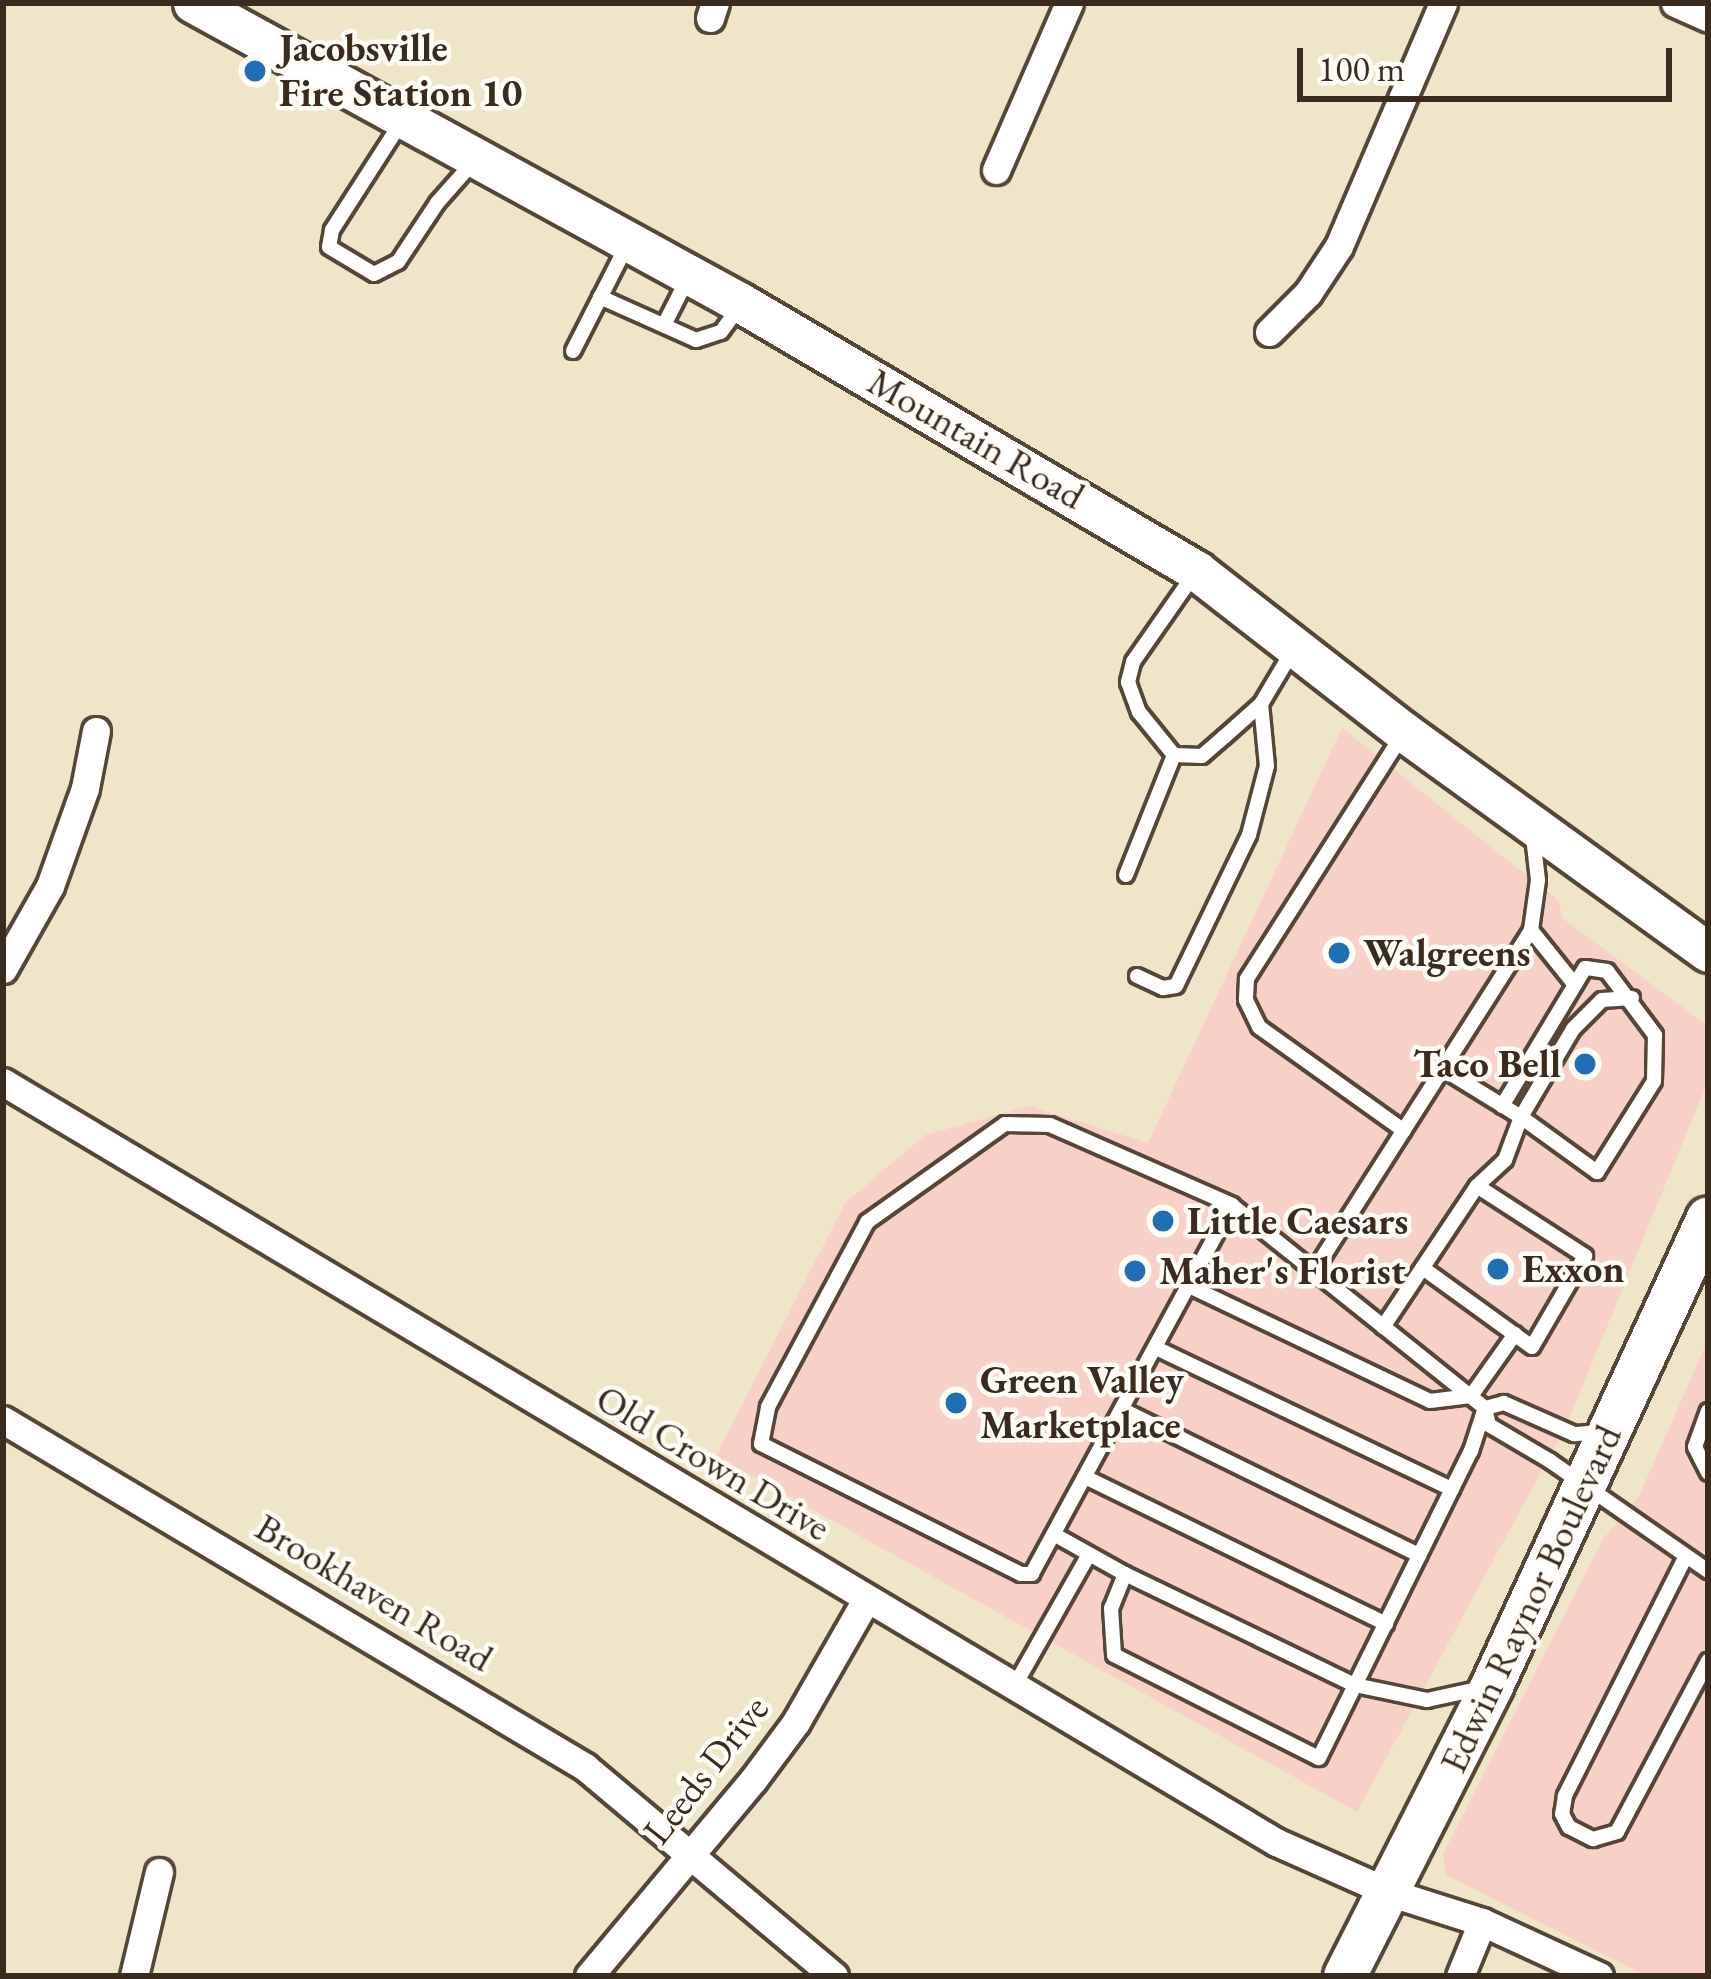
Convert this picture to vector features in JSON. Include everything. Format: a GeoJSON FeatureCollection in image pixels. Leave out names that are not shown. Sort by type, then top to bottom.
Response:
{"type":"FeatureCollection","features":[{"type":"Feature","properties":{"kind":"main road","name":"Mountain Road"},"geometry":{"type":"LineString","coordinates":[[194,3],[629,240],[1027,467],[1196,571],[1404,732],[1708,952]]}},
{"type":"Feature","properties":{"kind":"main road","name":"Edwin Raynor Boulevard"},"geometry":{"type":"LineString","coordinates":[[1345,1976],[1391,1893],[1610,1430],[1690,1273],[1708,1218]]}},
{"type":"Feature","properties":{"kind":"street"},"geometry":{"type":"LineString","coordinates":[[996,170],[1069,3]]}},
{"type":"Feature","properties":{"kind":"street"},"geometry":{"type":"LineString","coordinates":[[1269,332],[1309,293],[1339,246],[1443,3]]}},
{"type":"Feature","properties":{"kind":"street"},"geometry":{"type":"LineString","coordinates":[[1675,3],[1708,18]]}},
{"type":"Feature","properties":{"kind":"street"},"geometry":{"type":"LineString","coordinates":[[3,969],[50,886],[85,788],[96,731]]}},
{"type":"Feature","properties":{"kind":"street","name":"Old Crown Drive"},"geometry":{"type":"LineString","coordinates":[[3,1082],[1276,1842],[1391,1893],[1482,1922],[1598,1976]]}},
{"type":"Feature","properties":{"kind":"street","name":"Brookhaven Road"},"geometry":{"type":"LineString","coordinates":[[3,1420],[565,1754],[834,1976]]}},
{"type":"Feature","properties":{"kind":"street","name":"Leeds Drive"},"geometry":{"type":"LineString","coordinates":[[589,1976],[796,1722],[866,1600]]}},
{"type":"Feature","properties":{"kind":"street"},"geometry":{"type":"LineString","coordinates":[[134,1976],[159,1872]]}},
{"type":"Feature","properties":{"kind":"street"},"geometry":{"type":"LineString","coordinates":[[1460,1976],[1482,1922]]}},
{"type":"Feature","properties":{"kind":"lane"},"geometry":{"type":"LineString","coordinates":[[405,115],[332,230],[329,247],[374,274],[398,262],[436,203],[478,156]]}},
{"type":"Feature","properties":{"kind":"lane"},"geometry":{"type":"LineString","coordinates":[[572,351],[629,240]]}},
{"type":"Feature","properties":{"kind":"lane"},"geometry":{"type":"LineString","coordinates":[[664,326],[690,275]]}},
{"type":"Feature","properties":{"kind":"lane"},"geometry":{"type":"LineString","coordinates":[[600,297],[696,340],[721,332],[741,304]]}},
{"type":"Feature","properties":{"kind":"lane"},"geometry":{"type":"LineString","coordinates":[[1196,571],[1133,662],[1128,682],[1139,712],[1174,755],[1202,756],[1261,704],[1295,646]]}},
{"type":"Feature","properties":{"kind":"lane"},"geometry":{"type":"LineString","coordinates":[[1137,976],[1163,988],[1176,986],[1186,974],[1249,836],[1267,766],[1261,704]]}},
{"type":"Feature","properties":{"kind":"lane"},"geometry":{"type":"LineString","coordinates":[[1404,732],[1247,979],[1246,1000],[1259,1027],[1404,1131]]}},
{"type":"Feature","properties":{"kind":"lane"},"geometry":{"type":"LineString","coordinates":[[1126,875],[1174,755]]}},
{"type":"Feature","properties":{"kind":"lane"},"geometry":{"type":"LineString","coordinates":[[1314,1271],[1531,930],[1538,880],[1532,827]]}},
{"type":"Feature","properties":{"kind":"lane"},"geometry":{"type":"LineString","coordinates":[[1531,930],[1575,986]]}},
{"type":"Feature","properties":{"kind":"lane"},"geometry":{"type":"LineString","coordinates":[[1443,1069],[1597,1172],[1654,1082],[1655,1035],[1607,971],[1585,968],[1502,1106]]}},
{"type":"Feature","properties":{"kind":"lane"},"geometry":{"type":"LineString","coordinates":[[1383,1327],[1478,1186],[1505,1160],[1521,1117],[1573,1029],[1602,1000],[1631,998]]}},
{"type":"Feature","properties":{"kind":"lane"},"geometry":{"type":"LineString","coordinates":[[1232,1205],[1057,1536],[1032,1574],[1021,1574],[761,1444],[768,1407],[867,1222],[1005,1124],[1050,1125],[1232,1205],[1471,1396],[1485,1408],[1489,1425],[1550,1461],[1708,1571]]}},
{"type":"Feature","properties":{"kind":"lane"},"geometry":{"type":"LineString","coordinates":[[1423,1268],[1532,1347],[1585,1256],[1478,1186]]}},
{"type":"Feature","properties":{"kind":"lane"},"geometry":{"type":"LineString","coordinates":[[1189,1286],[1430,1401],[1471,1396],[1515,1334]]}},
{"type":"Feature","properties":{"kind":"lane"},"geometry":{"type":"LineString","coordinates":[[1156,1348],[1452,1489]]}},
{"type":"Feature","properties":{"kind":"lane"},"geometry":{"type":"LineString","coordinates":[[1485,1408],[1504,1403],[1574,1434],[1610,1430]]}},
{"type":"Feature","properties":{"kind":"lane"},"geometry":{"type":"LineString","coordinates":[[1125,1574],[1111,1608],[1114,1655],[1319,1758],[1452,1489],[1485,1408]]}},
{"type":"Feature","properties":{"kind":"lane"},"geometry":{"type":"LineString","coordinates":[[1123,1411],[1419,1555]]}},
{"type":"Feature","properties":{"kind":"lane"},"geometry":{"type":"LineString","coordinates":[[1708,1412],[1695,1447],[1697,1461],[1708,1473]]}},
{"type":"Feature","properties":{"kind":"lane"},"geometry":{"type":"LineString","coordinates":[[1087,1478],[1386,1624]]}},
{"type":"Feature","properties":{"kind":"lane"},"geometry":{"type":"LineString","coordinates":[[1057,1536],[1355,1685],[1427,1700],[1492,1686]]}},
{"type":"Feature","properties":{"kind":"lane"},"geometry":{"type":"LineString","coordinates":[[1015,1684],[1089,1554]]}},
{"type":"Feature","properties":{"kind":"lane"},"geometry":{"type":"LineString","coordinates":[[1685,1558],[1565,1796],[1562,1814],[1569,1827],[1593,1839],[1617,1832],[1708,1661]]}},
{"type":"Feature","properties":{"kind":"shaded area"},"geometry":{"type":"Polygon","coordinates":[[[1342,728],[1559,901],[1562,918],[1708,1026],[1708,1081],[1567,1424],[1357,1812],[716,1456],[845,1203],[925,1135],[1030,1106],[1148,1143],[1342,728]]]}},
{"type":"Feature","properties":{"kind":"shaded area"},"geometry":{"type":"Polygon","coordinates":[[[1708,1340],[1708,1976],[1647,1976],[1446,1875],[1443,1854],[1603,1539],[1639,1496],[1708,1340]]]}},
{"type":"Feature","properties":{"kind":"place","name":"Jacobsville Fire Station 10"},"geometry":{"type":"Point","coordinates":[255,71]}},
{"type":"Feature","properties":{"kind":"place","name":"Walgreens"},"geometry":{"type":"Point","coordinates":[1339,953]}},
{"type":"Feature","properties":{"kind":"place","name":"Taco Bell"},"geometry":{"type":"Point","coordinates":[1585,1064]}},
{"type":"Feature","properties":{"kind":"place","name":"Little Caesars"},"geometry":{"type":"Point","coordinates":[1163,1221]}},
{"type":"Feature","properties":{"kind":"place","name":"Exxon"},"geometry":{"type":"Point","coordinates":[1498,1269]}},
{"type":"Feature","properties":{"kind":"place","name":"Maher's Florist"},"geometry":{"type":"Point","coordinates":[1135,1271]}},
{"type":"Feature","properties":{"kind":"place","name":"Green Valley Marketplace"},"geometry":{"type":"Point","coordinates":[956,1403]}}]}
